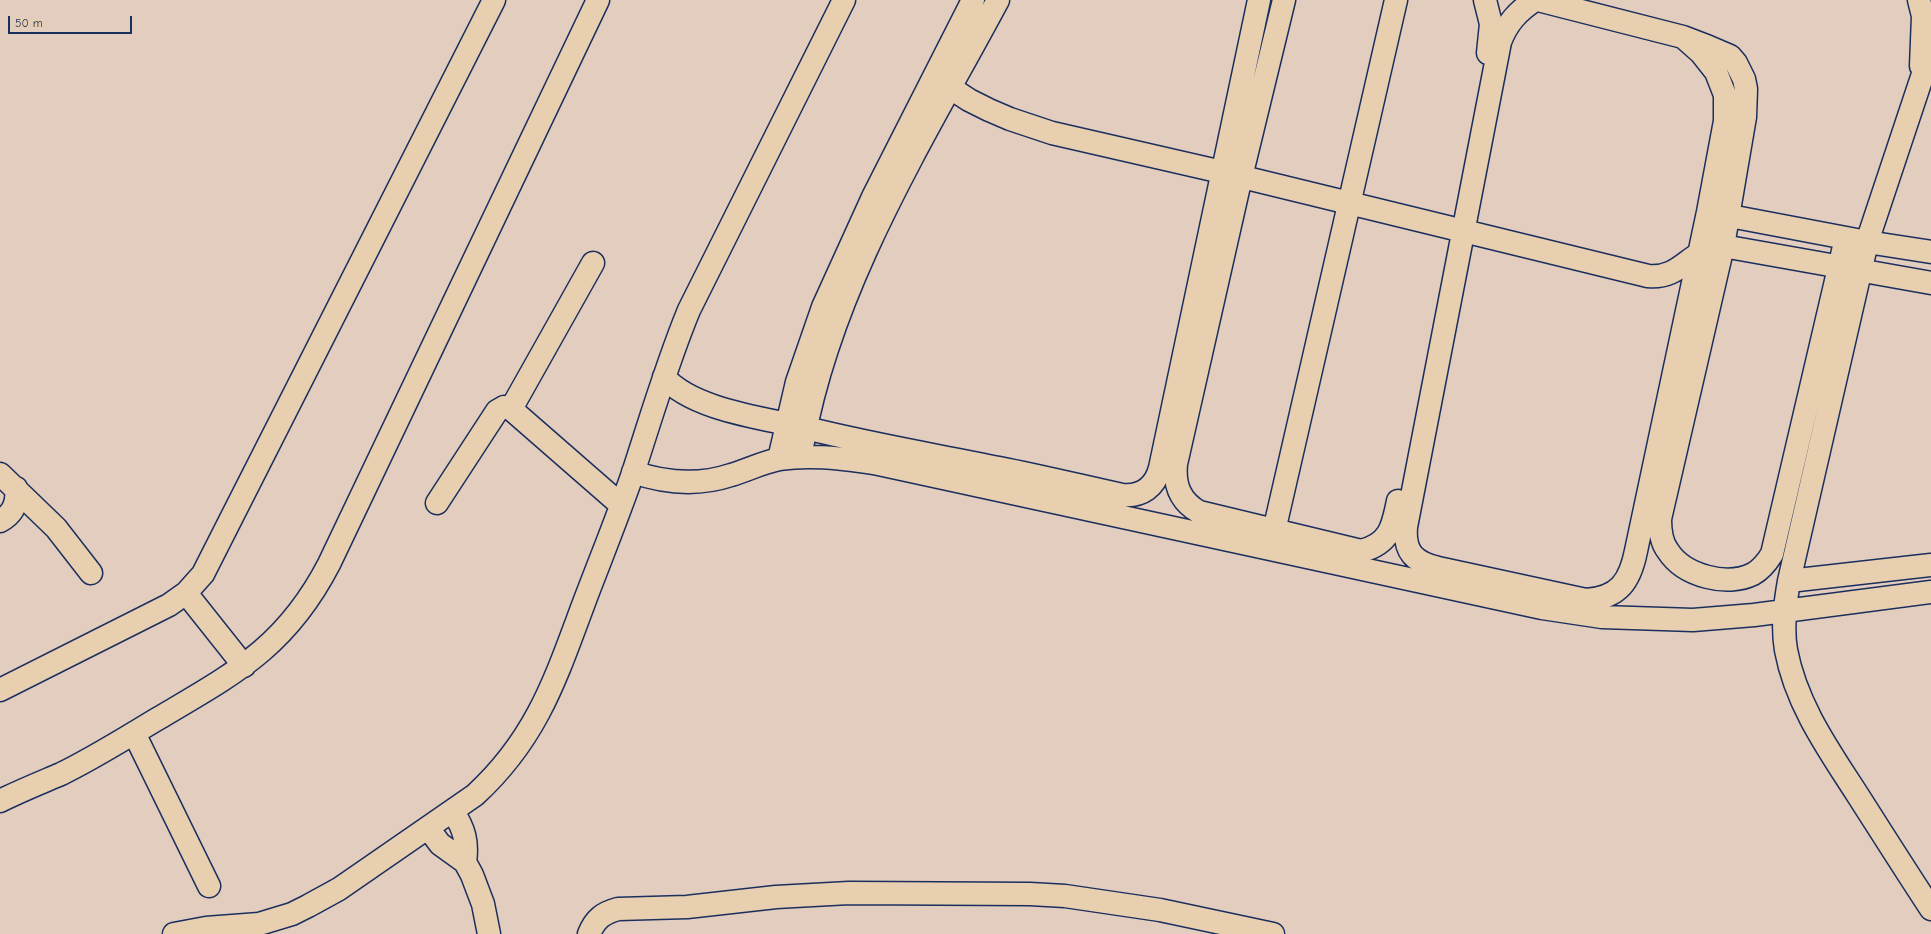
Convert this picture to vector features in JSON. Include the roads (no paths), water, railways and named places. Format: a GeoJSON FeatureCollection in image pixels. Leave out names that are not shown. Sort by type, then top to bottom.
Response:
{"type":"FeatureCollection","features":[{"type":"Feature","properties":{"kind":"street"},"geometry":{"type":"LineString","coordinates":[[0,690],[169,605],[196,584],[210,563],[494,0]]}},
{"type":"Feature","properties":{"kind":"street"},"geometry":{"type":"LineString","coordinates":[[0,801],[61,774],[134,733],[244,666],[267,648],[293,621],[319,584],[598,0]]}},
{"type":"Feature","properties":{"kind":"street"},"geometry":{"type":"LineString","coordinates":[[174,934],[206,928],[259,924],[292,914],[324,898],[475,795],[504,766],[517,750],[540,713],[557,673],[633,472],[664,376],[689,310],[844,0]]}},
{"type":"Feature","properties":{"kind":"street"},"geometry":{"type":"LineString","coordinates":[[942,83],[973,0]]}},
{"type":"Feature","properties":{"kind":"street"},"geometry":{"type":"LineString","coordinates":[[789,458],[796,426],[807,352],[828,295],[867,209],[942,83],[998,0]]}},
{"type":"Feature","properties":{"kind":"street"},"geometry":{"type":"LineString","coordinates":[[1259,0],[1231,175],[1176,464],[1176,483],[1184,500],[1199,512],[1361,551],[1378,544],[1390,531],[1500,42],[1510,21],[1535,0]]}},
{"type":"Feature","properties":{"kind":"street"},"geometry":{"type":"LineString","coordinates":[[664,376],[682,393],[698,400],[748,415],[883,446],[1000,468],[1122,495],[1131,496],[1148,490],[1154,484],[1160,468],[1231,175],[1284,0]]}},
{"type":"Feature","properties":{"kind":"street"},"geometry":{"type":"LineString","coordinates":[[1274,531],[1396,0]]}},
{"type":"Feature","properties":{"kind":"street"},"geometry":{"type":"LineString","coordinates":[[1485,0],[1491,24],[1489,51],[1406,527],[1406,544],[1415,558],[1430,566],[1586,600],[1607,597],[1616,591],[1626,581],[1632,569],[1699,253],[1718,214],[1745,117],[1746,89],[1744,79],[1736,63],[1730,56],[1709,47],[1683,37],[1538,0]]}},
{"type":"Feature","properties":{"kind":"street"},"geometry":{"type":"LineString","coordinates":[[1919,0],[1923,16],[1924,38],[1920,83]]}},
{"type":"Feature","properties":{"kind":"street"},"geometry":{"type":"LineString","coordinates":[[1931,50],[1867,242],[1789,581],[1784,610],[1786,650],[1799,694],[1809,716],[1931,909]]}},
{"type":"Feature","properties":{"kind":"street"},"geometry":{"type":"LineString","coordinates":[[942,83],[989,110],[1038,129],[1648,276],[1664,276],[1671,273],[1699,253],[1707,249],[1723,246],[1931,283]]}},
{"type":"Feature","properties":{"kind":"street"},"geometry":{"type":"LineString","coordinates":[[1718,214],[1867,242],[1931,252]]}},
{"type":"Feature","properties":{"kind":"street"},"geometry":{"type":"LineString","coordinates":[[1718,214],[1723,246],[1660,519],[1660,530],[1668,551],[1675,560],[1684,567],[1706,577],[1730,579],[1753,574],[1764,565],[1772,554],[1846,238]]}},
{"type":"Feature","properties":{"kind":"street"},"geometry":{"type":"LineString","coordinates":[[511,409],[593,263]]}},
{"type":"Feature","properties":{"kind":"street"},"geometry":{"type":"LineString","coordinates":[[437,503],[497,411],[504,407],[511,409],[621,505]]}},
{"type":"Feature","properties":{"kind":"street"},"geometry":{"type":"LineString","coordinates":[[633,472],[662,480],[677,482],[705,482],[789,458],[844,459],[904,468],[1572,613],[1602,617],[1685,620],[1723,618],[1931,592]]}},
{"type":"Feature","properties":{"kind":"street"},"geometry":{"type":"LineString","coordinates":[[0,521],[11,514],[16,501],[8,481]]}},
{"type":"Feature","properties":{"kind":"street"},"geometry":{"type":"LineString","coordinates":[[8,481],[56,528],[91,573]]}},
{"type":"Feature","properties":{"kind":"street"},"geometry":{"type":"LineString","coordinates":[[1789,581],[1931,565]]}},
{"type":"Feature","properties":{"kind":"street"},"geometry":{"type":"LineString","coordinates":[[186,593],[244,666]]}},
{"type":"Feature","properties":{"kind":"street"},"geometry":{"type":"LineString","coordinates":[[134,733],[209,886]]}},
{"type":"Feature","properties":{"kind":"street"},"geometry":{"type":"LineString","coordinates":[[0,817],[26,801],[61,774]]}},
{"type":"Feature","properties":{"kind":"street"},"geometry":{"type":"LineString","coordinates":[[452,812],[459,820],[465,835],[465,862]]}},
{"type":"Feature","properties":{"kind":"street"},"geometry":{"type":"LineString","coordinates":[[428,828],[444,848],[465,862],[472,875],[483,904],[489,934]]}},
{"type":"Feature","properties":{"kind":"street"},"geometry":{"type":"LineString","coordinates":[[589,934],[593,925],[600,917],[608,911],[618,909],[687,907],[813,894],[996,893],[1065,896],[1098,900],[1160,910],[1273,934]]}}]}
